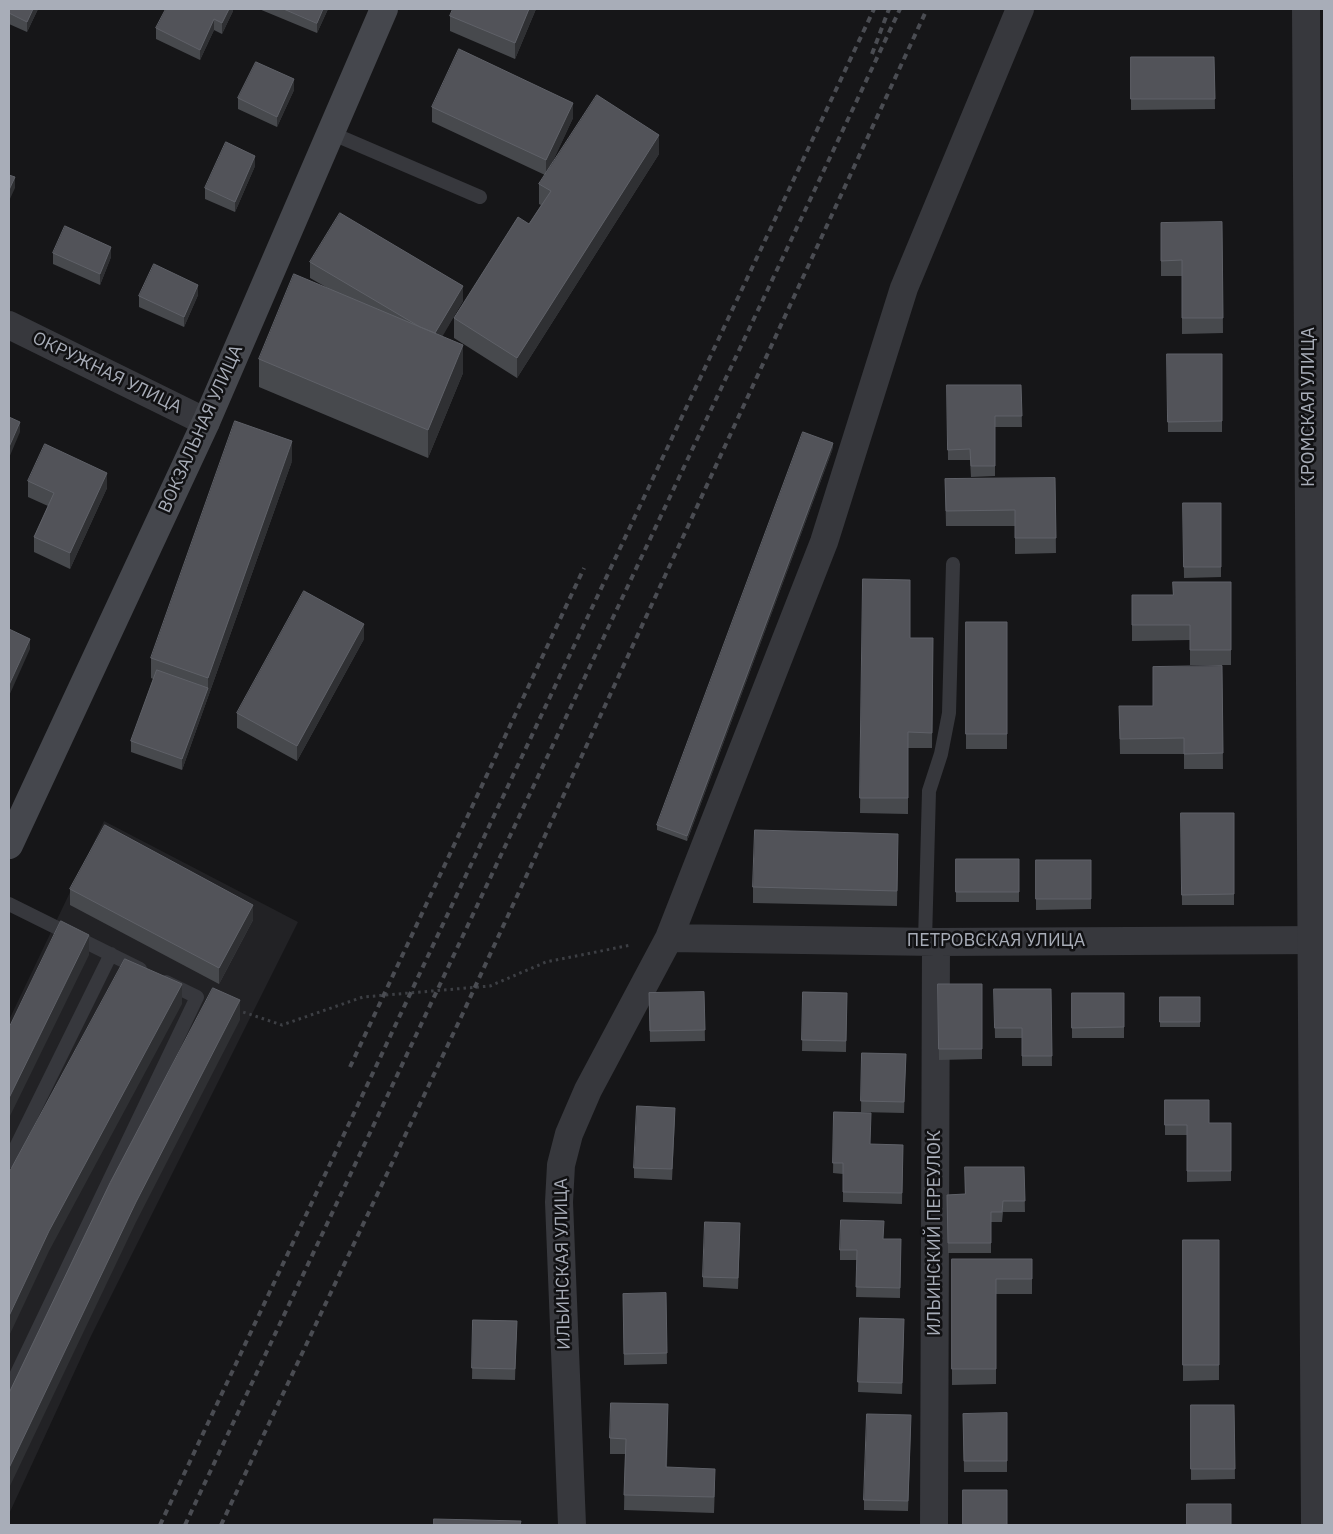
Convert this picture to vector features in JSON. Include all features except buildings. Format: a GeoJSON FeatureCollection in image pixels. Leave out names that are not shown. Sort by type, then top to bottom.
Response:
{"type":"FeatureCollection","features":[{"type":"Feature","properties":{"kind":"main road","name":"ВОКЗАЛЬНАЯ УЛИЦА"},"geometry":{"type":"LineString","coordinates":[[9,845],[206,422],[384,9]]}},
{"type":"Feature","properties":{"kind":"street","name":"ИЛЬИНСКАЯ УЛИЦА"},"geometry":{"type":"LineString","coordinates":[[572,1525],[559,1202],[561,1165],[569,1134],[588,1090],[669,938],[824,542],[904,288],[1020,9]]}},
{"type":"Feature","properties":{"kind":"street","name":"КРОМСКАЯ УЛИЦА"},"geometry":{"type":"LineString","coordinates":[[1306,9],[1315,47],[1318,940],[1315,1525]]}},
{"type":"Feature","properties":{"kind":"street","name":"ОКРУЖНАЯ УЛИЦА"},"geometry":{"type":"LineString","coordinates":[[9,325],[206,422]]}},
{"type":"Feature","properties":{"kind":"street","name":"ПЕТРОВСКАЯ УЛИЦА"},"geometry":{"type":"LineString","coordinates":[[669,938],[931,942],[1318,940]]}},
{"type":"Feature","properties":{"kind":"street","name":"ИЛЬИНСКИЙ ПЕРЕУЛОК"},"geometry":{"type":"LineString","coordinates":[[931,942],[934,1525]]}},
{"type":"Feature","properties":{"kind":"lane"},"geometry":{"type":"LineString","coordinates":[[331,133],[480,197]]}},
{"type":"Feature","properties":{"kind":"lane"},"geometry":{"type":"LineString","coordinates":[[931,942],[929,791],[942,754],[949,713],[953,564]]}},
{"type":"Feature","properties":{"kind":"lane"},"geometry":{"type":"LineString","coordinates":[[9,904],[197,997],[9,1390]]}},
{"type":"Feature","properties":{"kind":"lane"},"geometry":{"type":"LineString","coordinates":[[9,1161],[111,954]]}},
{"type":"Feature","properties":{"kind":"path"},"geometry":{"type":"LineString","coordinates":[[197,997],[282,1025],[363,997],[490,986],[546,962],[669,938]]}},
{"type":"Feature","properties":{"kind":"shaded area"},"geometry":{"type":"Polygon","coordinates":[[[104,821],[298,922],[91,1336],[9,1514],[9,1020],[104,821]]]}},
{"type":"Feature","properties":{"kind":"railway"},"geometry":{"type":"LineString","coordinates":[[160,1525],[874,9]]}},
{"type":"Feature","properties":{"kind":"railway"},"geometry":{"type":"LineString","coordinates":[[872,54],[889,9]]}},
{"type":"Feature","properties":{"kind":"railway"},"geometry":{"type":"LineString","coordinates":[[185,1525],[900,9]]}},
{"type":"Feature","properties":{"kind":"railway"},"geometry":{"type":"LineString","coordinates":[[221,1525],[463,1013],[927,9]]}},
{"type":"Feature","properties":{"kind":"railway"},"geometry":{"type":"LineString","coordinates":[[350,1067],[584,568]]}}]}
